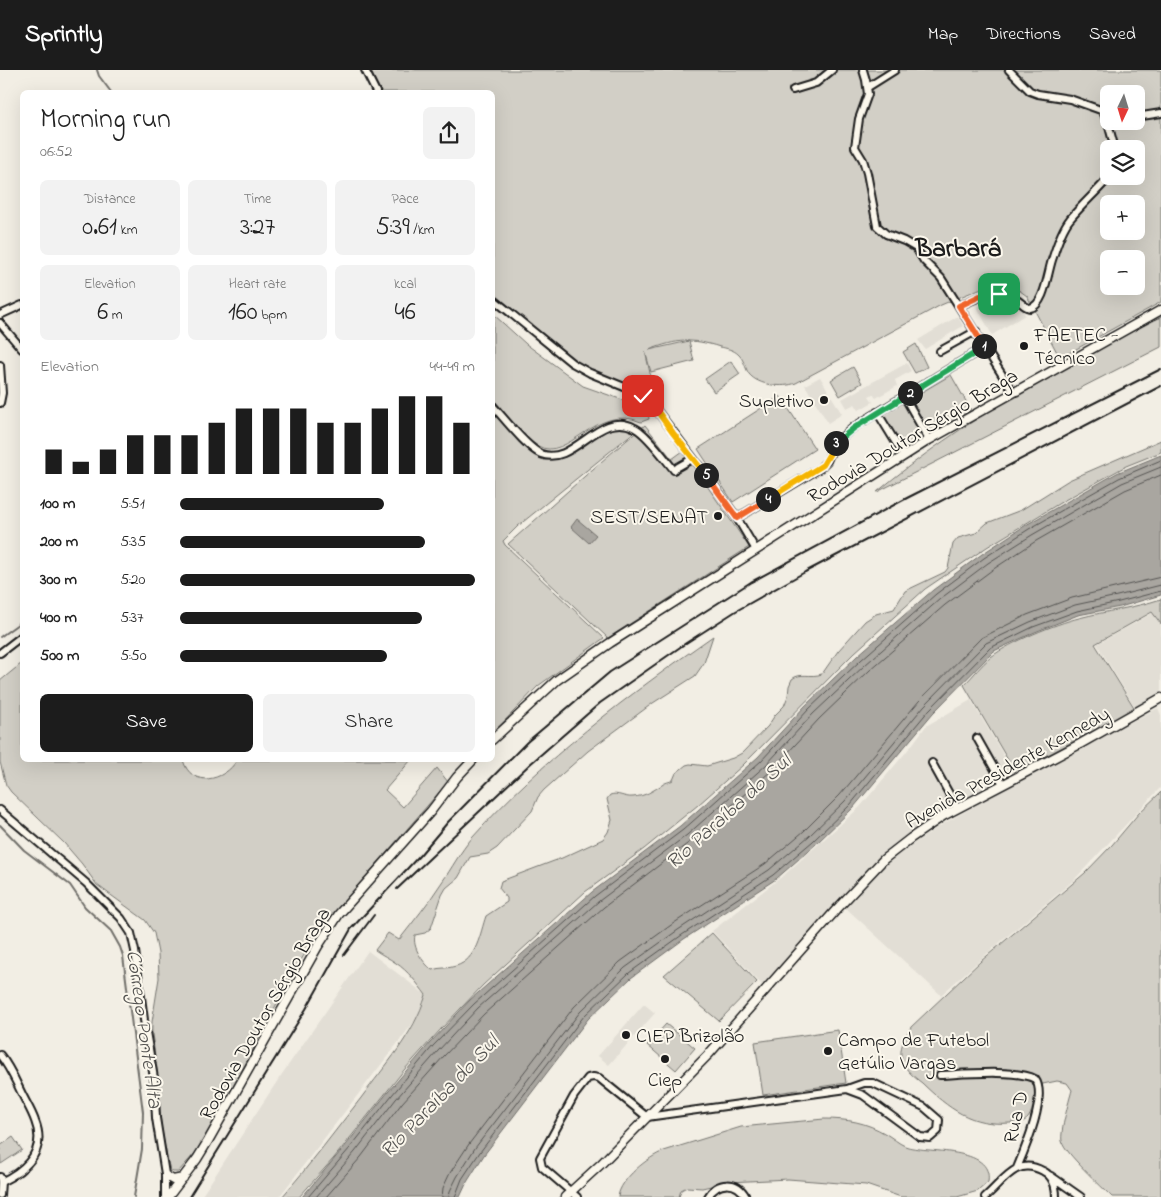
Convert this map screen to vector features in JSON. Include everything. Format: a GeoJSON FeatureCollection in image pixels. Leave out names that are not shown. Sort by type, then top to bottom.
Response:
{"type":"FeatureCollection","features":[{"type":"Feature","properties":{"kind":"main road","name":"Rodovia Doutor Sérgio Braga"},"geometry":{"type":"LineString","coordinates":[[495,737],[557,680],[610,643],[930,440],[1161,310]]}},
{"type":"Feature","properties":{"kind":"main road","name":"Avenida Presidente Kennedy"},"geometry":{"type":"LineString","coordinates":[[571,1195],[708,1055],[842,903],[884,859],[911,838],[957,808],[1080,744],[1161,698]]}},
{"type":"Feature","properties":{"kind":"main road","name":"Rodovia Doutor Sérgio Braga"},"geometry":{"type":"LineString","coordinates":[[167,1197],[183,1178],[208,1141],[338,914],[431,811],[471,762]]}},
{"type":"Feature","properties":{"kind":"main road"},"geometry":{"type":"LineString","coordinates":[[166,1176],[173,1180],[183,1178]]}},
{"type":"Feature","properties":{"kind":"street"},"geometry":{"type":"LineString","coordinates":[[365,70],[375,90]]}},
{"type":"Feature","properties":{"kind":"street"},"geometry":{"type":"LineString","coordinates":[[793,90],[816,83],[832,70]]}},
{"type":"Feature","properties":{"kind":"street"},"geometry":{"type":"LineString","coordinates":[[863,70],[868,94],[859,119],[855,147],[863,160],[867,173],[877,226],[886,234],[916,248],[924,261],[941,278],[1013,392]]}},
{"type":"Feature","properties":{"kind":"street"},"geometry":{"type":"LineString","coordinates":[[868,87],[895,70]]}},
{"type":"Feature","properties":{"kind":"street"},"geometry":{"type":"LineString","coordinates":[[1008,70],[1030,90],[1038,94],[1070,99],[1100,110]]}},
{"type":"Feature","properties":{"kind":"street"},"geometry":{"type":"LineString","coordinates":[[1145,115],[1161,113]]}},
{"type":"Feature","properties":{"kind":"street"},"geometry":{"type":"LineString","coordinates":[[957,304],[980,296],[994,294],[1012,297],[1027,308],[1036,304],[1044,292],[1052,259],[1070,219],[1102,185]]}},
{"type":"Feature","properties":{"kind":"street"},"geometry":{"type":"LineString","coordinates":[[495,300],[572,362],[590,373],[634,391],[649,400],[737,518],[756,550]]}},
{"type":"Feature","properties":{"kind":"street"},"geometry":{"type":"LineString","coordinates":[[0,315],[20,306]]}},
{"type":"Feature","properties":{"kind":"street"},"geometry":{"type":"LineString","coordinates":[[0,323],[20,347]]}},
{"type":"Feature","properties":{"kind":"street"},"geometry":{"type":"LineString","coordinates":[[940,351],[976,331]]}},
{"type":"Feature","properties":{"kind":"street"},"geometry":{"type":"LineString","coordinates":[[737,518],[820,468],[839,440],[877,412],[985,347]]}},
{"type":"Feature","properties":{"kind":"street"},"geometry":{"type":"LineString","coordinates":[[0,365],[2,393],[0,402]]}},
{"type":"Feature","properties":{"kind":"street"},"geometry":{"type":"LineString","coordinates":[[904,396],[930,440]]}},
{"type":"Feature","properties":{"kind":"street"},"geometry":{"type":"LineString","coordinates":[[495,408],[530,446],[541,454],[550,456],[560,454],[604,427],[623,424],[640,431],[676,468],[692,459]]}},
{"type":"Feature","properties":{"kind":"street"},"geometry":{"type":"LineString","coordinates":[[877,412],[904,456]]}},
{"type":"Feature","properties":{"kind":"street"},"geometry":{"type":"LineString","coordinates":[[0,653],[20,638]]}},
{"type":"Feature","properties":{"kind":"street"},"geometry":{"type":"LineString","coordinates":[[977,738],[1003,784]]}},
{"type":"Feature","properties":{"kind":"street"},"geometry":{"type":"LineString","coordinates":[[932,763],[957,808]]}},
{"type":"Feature","properties":{"kind":"street"},"geometry":{"type":"LineString","coordinates":[[0,810],[86,883],[121,918],[131,933],[154,1078],[156,1118],[166,1176],[167,1197]]}},
{"type":"Feature","properties":{"kind":"street"},"geometry":{"type":"LineString","coordinates":[[0,1055],[36,1121],[39,1135],[37,1148],[31,1162],[23,1169],[1,1179],[0,1195]]}},
{"type":"Feature","properties":{"kind":"street","name":"Rua D"},"geometry":{"type":"LineString","coordinates":[[940,1075],[1024,1075],[1035,1079],[1038,1086],[1039,1098],[1024,1152],[1017,1168],[985,1197]]}},
{"type":"Feature","properties":{"kind":"street"},"geometry":{"type":"LineString","coordinates":[[571,1195],[542,1168],[540,1158],[574,1096],[586,1079],[592,1077],[599,1078],[647,1117],[847,1089],[869,1082],[879,1085],[928,1110],[939,1120],[940,1128],[930,1138],[920,1137],[863,1095],[847,1089]]}},
{"type":"Feature","properties":{"kind":"street"},"geometry":{"type":"LineString","coordinates":[[1024,1152],[1027,1161],[1081,1197]]}},
{"type":"Feature","properties":{"kind":"street","name":"Rua D"},"geometry":{"type":"LineString","coordinates":[[1017,1168],[1028,1166],[1039,1169]]}},
{"type":"Feature","properties":{"kind":"street"},"geometry":{"type":"LineString","coordinates":[[1049,1174],[1056,1194]]}},
{"type":"Feature","properties":{"kind":"street"},"geometry":{"type":"LineString","coordinates":[[708,1197],[716,1188],[728,1184],[739,1188],[746,1197]]}},
{"type":"Feature","properties":{"kind":"street"},"geometry":{"type":"LineString","coordinates":[[1056,1194],[1061,1186],[1068,1187]]}},
{"type":"Feature","properties":{"kind":"shaded area"},"geometry":{"type":"Polygon","coordinates":[[[370,70],[1161,70],[1161,302],[1060,358],[1027,296],[1012,285],[996,282],[941,305],[791,385],[778,386],[759,381],[749,374],[740,356],[732,350],[689,341],[694,361],[651,372],[645,351],[657,404],[640,391],[593,373],[572,359],[495,296],[495,90],[380,90],[370,70]],[[689,341],[668,344],[649,350],[689,341]]]}},
{"type":"Feature","properties":{"kind":"shaded area"},"geometry":{"type":"Polygon","coordinates":[[[1003,289],[1014,309],[1021,305],[1025,315],[992,335],[977,307],[1003,289]]]}},
{"type":"Feature","properties":{"kind":"shaded area"},"geometry":{"type":"Polygon","coordinates":[[[495,316],[526,344],[583,386],[640,406],[648,412],[649,419],[641,422],[625,418],[610,420],[597,425],[560,447],[549,449],[532,442],[495,400],[495,316]]]}},
{"type":"Feature","properties":{"kind":"shaded area"},"geometry":{"type":"Polygon","coordinates":[[[958,316],[963,326],[925,349],[918,340],[958,316]]]}},
{"type":"Feature","properties":{"kind":"shaded area"},"geometry":{"type":"Polygon","coordinates":[[[1161,317],[1161,347],[877,492],[943,441],[1013,396],[1086,355],[1161,317]]]}},
{"type":"Feature","properties":{"kind":"shaded area"},"geometry":{"type":"Polygon","coordinates":[[[916,344],[927,367],[915,373],[903,352],[916,344]]]}},
{"type":"Feature","properties":{"kind":"shaded area"},"geometry":{"type":"Polygon","coordinates":[[[731,361],[740,374],[714,392],[705,379],[731,361]]]}},
{"type":"Feature","properties":{"kind":"shaded area"},"geometry":{"type":"Polygon","coordinates":[[[907,363],[911,371],[895,380],[897,386],[876,398],[873,394],[869,396],[873,402],[859,410],[855,404],[847,408],[842,399],[907,363]]]}},
{"type":"Feature","properties":{"kind":"shaded area"},"geometry":{"type":"Polygon","coordinates":[[[853,367],[862,383],[840,396],[831,380],[853,367]]]}},
{"type":"Feature","properties":{"kind":"shaded area"},"geometry":{"type":"Polygon","coordinates":[[[951,375],[971,410],[931,434],[910,399],[951,375]]]}},
{"type":"Feature","properties":{"kind":"shaded area","name":"Supletivo"},"geometry":{"type":"Polygon","coordinates":[[[820,377],[842,414],[828,423],[805,385],[820,377]]]}},
{"type":"Feature","properties":{"kind":"shaded area"},"geometry":{"type":"Polygon","coordinates":[[[780,396],[815,449],[733,502],[698,449],[780,396]]]}},
{"type":"Feature","properties":{"kind":"shaded area"},"geometry":{"type":"Polygon","coordinates":[[[904,401],[926,438],[904,450],[880,413],[904,401]]]}},
{"type":"Feature","properties":{"kind":"shaded area"},"geometry":{"type":"Polygon","coordinates":[[[495,414],[514,436],[532,452],[552,458],[562,456],[587,440],[608,430],[627,428],[634,432],[518,526],[503,541],[604,638],[538,686],[495,731],[495,414]]]}},
{"type":"Feature","properties":{"kind":"shaded area"},"geometry":{"type":"Polygon","coordinates":[[[645,425],[672,459],[683,451],[749,547],[608,638],[508,544],[645,425]]]}},
{"type":"Feature","properties":{"kind":"shaded area"},"geometry":{"type":"Polygon","coordinates":[[[1161,440],[1161,452],[1126,466],[1063,501],[987,547],[925,589],[854,653],[743,765],[644,849],[585,892],[483,985],[404,1070],[334,1158],[299,1197],[282,1197],[389,1061],[414,1024],[426,995],[412,977],[400,966],[375,950],[388,933],[399,940],[432,897],[472,838],[527,782],[586,730],[713,636],[704,663],[695,676],[653,703],[588,751],[544,790],[538,797],[532,811],[497,848],[488,854],[470,857],[458,878],[446,888],[442,895],[431,928],[425,933],[415,935],[414,940],[417,950],[432,970],[456,966],[469,958],[477,945],[486,916],[507,902],[507,898],[499,888],[501,881],[562,858],[603,839],[608,832],[612,820],[607,799],[610,795],[642,796],[673,780],[676,773],[686,765],[707,766],[733,758],[742,753],[784,706],[792,679],[799,676],[822,674],[838,651],[865,621],[876,614],[894,609],[905,591],[945,572],[948,568],[953,544],[958,538],[976,533],[987,523],[1021,510],[1069,480],[1161,440]]]}},
{"type":"Feature","properties":{"kind":"shaded area"},"geometry":{"type":"Polygon","coordinates":[[[1161,599],[1161,624],[1152,612],[1095,644],[1135,709],[1015,772],[964,685],[980,667],[999,651],[1033,634],[1079,618],[1161,599]]]}},
{"type":"Feature","properties":{"kind":"shaded area"},"geometry":{"type":"Polygon","coordinates":[[[1153,613],[1161,624],[1161,691],[1135,707],[1097,644],[1153,613]]]}},
{"type":"Feature","properties":{"kind":"shaded area"},"geometry":{"type":"Polygon","coordinates":[[[20,665],[20,762],[184,762],[193,775],[208,779],[225,773],[236,762],[409,762],[385,790],[403,807],[437,768],[448,782],[319,930],[288,982],[231,1092],[196,1152],[178,1172],[170,1170],[161,1125],[152,1034],[159,978],[158,953],[154,933],[145,920],[97,885],[64,843],[6,785],[0,762],[0,681],[20,665]]]}},
{"type":"Feature","properties":{"kind":"shaded area"},"geometry":{"type":"Polygon","coordinates":[[[971,700],[1015,775],[929,821],[886,852],[762,985],[712,931],[784,875],[860,807],[926,726],[971,700]]]}},
{"type":"Feature","properties":{"kind":"shaded area"},"geometry":{"type":"Polygon","coordinates":[[[1158,708],[1161,715],[1161,787],[1074,880],[941,995],[846,908],[890,859],[943,824],[1023,779],[1158,708]]]}},
{"type":"Feature","properties":{"kind":"shaded area"},"geometry":{"type":"Polygon","coordinates":[[[1161,792],[1161,1197],[1112,1197],[1076,1161],[1062,1141],[1063,1124],[1072,1090],[1067,1083],[1057,1081],[1038,1085],[1032,1110],[1024,1121],[1010,1123],[984,1122],[962,1114],[942,1101],[913,1076],[903,1064],[901,1052],[904,1039],[911,1027],[981,961],[1085,873],[1139,813],[1161,792]]]}},
{"type":"Feature","properties":{"kind":"shaded area"},"geometry":{"type":"Polygon","coordinates":[[[712,933],[757,982],[719,1021],[664,975],[712,933]]]}},
{"type":"Feature","properties":{"kind":"shaded area"},"geometry":{"type":"Polygon","coordinates":[[[368,951],[426,995],[417,1018],[279,1197],[201,1197],[280,1077],[368,951]]]}},
{"type":"Feature","properties":{"kind":"shaded area","name":"CIEP Brizolão"},"geometry":{"type":"Polygon","coordinates":[[[644,1004],[655,1013],[609,1065],[598,1056],[644,1004]]]}},
{"type":"Feature","properties":{"kind":"shaded area"},"geometry":{"type":"Polygon","coordinates":[[[666,1024],[695,1048],[676,1070],[647,1045],[666,1024]]]}},
{"type":"Feature","properties":{"kind":"shaded area"},"geometry":{"type":"Polygon","coordinates":[[[838,1030],[846,1083],[763,1095],[755,1042],[838,1030]]]}},
{"type":"Feature","properties":{"kind":"shaded area"},"geometry":{"type":"Polygon","coordinates":[[[824,1119],[864,1124],[879,1130],[905,1146],[970,1156],[980,1162],[987,1170],[988,1182],[978,1191],[957,1197],[901,1197],[866,1185],[788,1179],[729,1182],[702,1188],[687,1187],[681,1190],[679,1197],[618,1197],[629,1176],[650,1158],[664,1151],[741,1127],[824,1119]]]}},
{"type":"Feature","properties":{"kind":"shaded area"},"geometry":{"type":"Polygon","coordinates":[[[13,1137],[22,1150],[1,1164],[0,1146],[13,1137]]]}},
{"type":"Feature","properties":{"kind":"water","name":"Rio Paraíba do Sul"},"geometry":{"type":"Polygon","coordinates":[[[1161,455],[1161,595],[1120,607],[1078,615],[994,651],[933,713],[853,808],[816,844],[776,879],[684,939],[631,978],[588,1019],[484,1155],[460,1197],[302,1197],[388,1092],[470,1000],[592,892],[680,826],[758,757],[805,706],[857,656],[933,590],[1026,525],[1117,473],[1161,455]]]}},
{"type":"Feature","properties":{"kind":"water"},"geometry":{"type":"Polygon","coordinates":[[[577,519],[596,535],[589,543],[571,527],[577,519]]]}},
{"type":"Feature","properties":{"kind":"waterway","name":"Córrego Ponte Alta"},"geometry":{"type":"LineString","coordinates":[[97,70],[110,90]]}},
{"type":"Feature","properties":{"kind":"waterway","name":"Córrego Ponte Alta"},"geometry":{"type":"LineString","coordinates":[[0,637],[18,624],[20,618]]}},
{"type":"Feature","properties":{"kind":"waterway","name":"Córrego Ponte Alta"},"geometry":{"type":"LineString","coordinates":[[0,825],[24,850],[70,885],[85,907],[111,931],[120,947],[123,956],[143,1112],[142,1149],[134,1197]]}},
{"type":"Feature","properties":{"kind":"railway"},"geometry":{"type":"LineString","coordinates":[[189,1197],[306,1009],[351,929],[448,822],[527,742],[610,672],[751,582],[907,498],[1161,369]]}},
{"type":"Feature","properties":{"kind":"railway"},"geometry":{"type":"LineString","coordinates":[[397,889],[529,765],[600,703],[686,643],[736,611],[805,572],[1161,386]]}},
{"type":"Feature","properties":{"kind":"railway"},"geometry":{"type":"LineString","coordinates":[[344,955],[374,915]]}},
{"type":"Feature","properties":{"kind":"place","name":"FAETEC - Técnico"},"geometry":{"type":"Point","coordinates":[1024,346]}},
{"type":"Feature","properties":{"kind":"place","name":"Supletivo"},"geometry":{"type":"Point","coordinates":[824,400]}},
{"type":"Feature","properties":{"kind":"place","name":"SEST/SENAT"},"geometry":{"type":"Point","coordinates":[718,516]}},
{"type":"Feature","properties":{"kind":"place","name":"CIEP Brizolão"},"geometry":{"type":"Point","coordinates":[626,1035]}},
{"type":"Feature","properties":{"kind":"place","name":"Campo de Futebol Getúlio Vargas"},"geometry":{"type":"Point","coordinates":[828,1051]}},
{"type":"Feature","properties":{"kind":"place","name":"Ciep"},"geometry":{"type":"Point","coordinates":[665,1059]}},
{"type":"Feature","properties":{"kind":"district","name":"Barbará"},"geometry":{"type":"Point","coordinates":[958,247]}},
{"type":"Feature","properties":{"kind":"route"},"geometry":{"type":"LineString","coordinates":[[643,396],[653,405],[737,518],[820,468],[826,461],[832,448],[845,434],[985,347],[959,306],[980,296],[999,294]]}}]}
